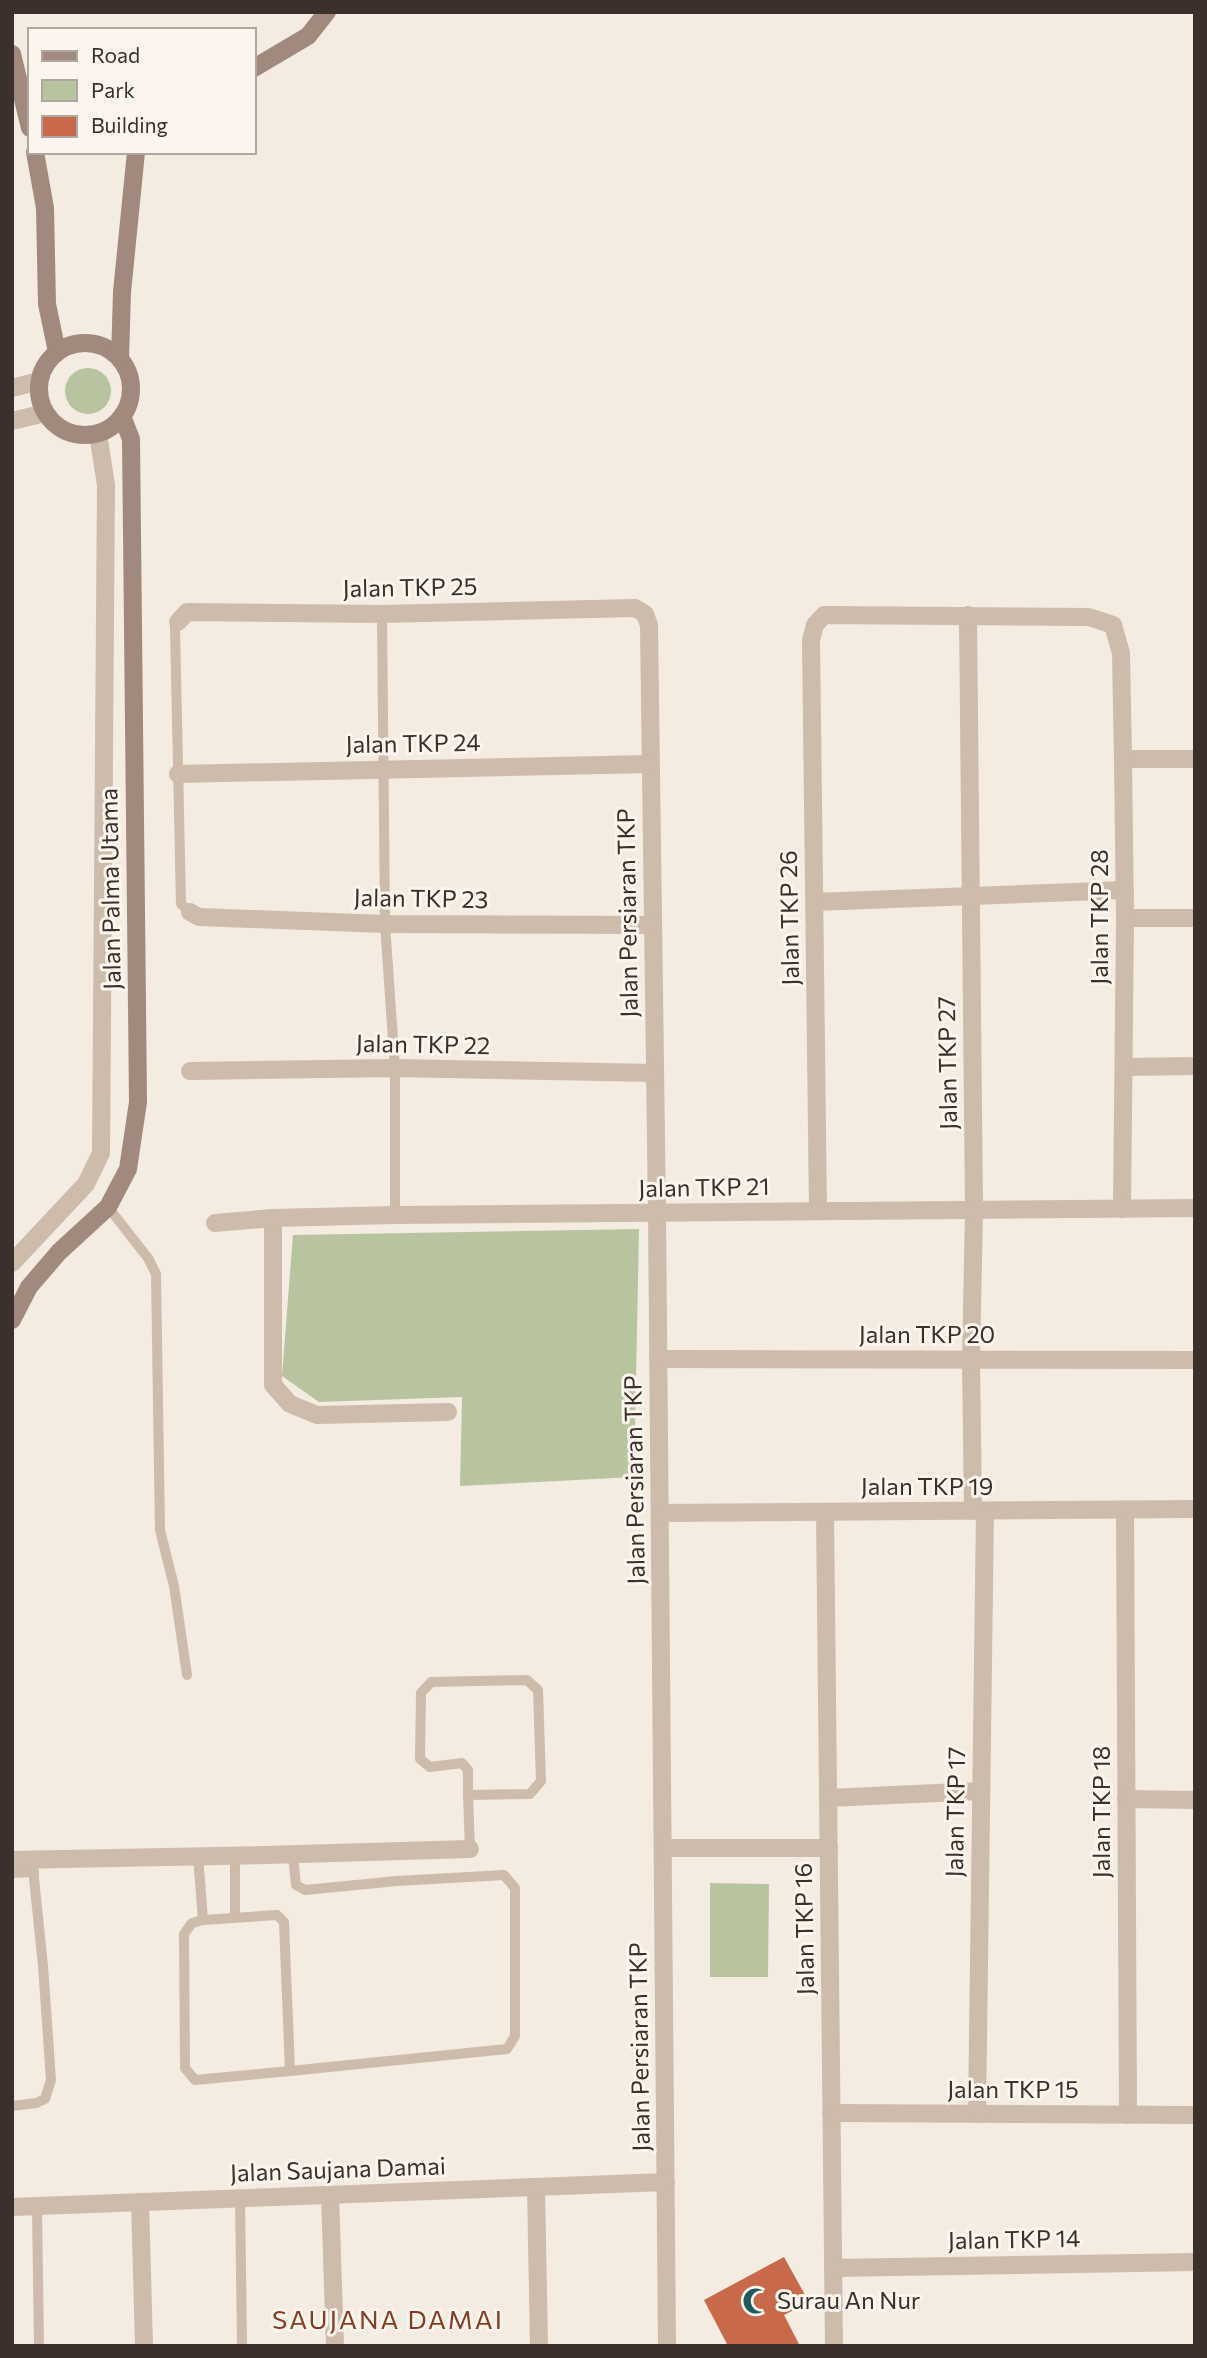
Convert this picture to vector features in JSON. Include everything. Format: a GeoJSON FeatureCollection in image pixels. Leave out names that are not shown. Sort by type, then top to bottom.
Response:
{"type":"FeatureCollection","features":[{"type":"Feature","properties":{"kind":"street"},"geometry":{"type":"LineString","coordinates":[[256,67],[308,36],[327,12]]}},
{"type":"Feature","properties":{"kind":"street"},"geometry":{"type":"LineString","coordinates":[[12,54],[28,120]]}},
{"type":"Feature","properties":{"kind":"street"},"geometry":{"type":"LineString","coordinates":[[35,154],[45,208],[47,304],[57,352]]}},
{"type":"Feature","properties":{"kind":"street"},"geometry":{"type":"LineString","coordinates":[[120,359],[122,292],[136,154]]}},
{"type":"Feature","properties":{"kind":"street"},"geometry":{"type":"LineString","coordinates":[[83,343],[96,344],[120,359],[128,372],[131,387],[129,402],[122,416],[111,427],[98,434],[83,436],[68,433],[54,425],[45,414],[40,403],[39,381],[43,370],[57,352],[83,343]]}},
{"type":"Feature","properties":{"kind":"street"},"geometry":{"type":"LineString","coordinates":[[12,388],[39,381]]}},
{"type":"Feature","properties":{"kind":"street"},"geometry":{"type":"LineString","coordinates":[[12,421],[45,414]]}},
{"type":"Feature","properties":{"kind":"street","name":"Jalan Palma Utama"},"geometry":{"type":"LineString","coordinates":[[12,1320],[29,1287],[59,1252],[108,1206],[128,1169],[138,1102],[131,439],[122,416]]}},
{"type":"Feature","properties":{"kind":"street"},"geometry":{"type":"LineString","coordinates":[[12,1263],[86,1184],[101,1153],[106,485],[98,434]]}},
{"type":"Feature","properties":{"kind":"street","name":"Jalan TKP 25"},"geometry":{"type":"LineString","coordinates":[[178,622],[187,612],[382,614],[635,608],[645,614]]}},
{"type":"Feature","properties":{"kind":"street","name":"Jalan Persiaran TKP"},"geometry":{"type":"LineString","coordinates":[[645,614],[649,625],[659,1359],[667,2346]]}},
{"type":"Feature","properties":{"kind":"street","name":"Jalan TKP 26"},"geometry":{"type":"LineString","coordinates":[[818,1211],[811,640],[815,625],[824,615],[968,615]]}},
{"type":"Feature","properties":{"kind":"street","name":"Jalan TKP 28"},"geometry":{"type":"LineString","coordinates":[[968,615],[1090,617],[1113,625],[1121,653],[1125,890],[1122,1209]]}},
{"type":"Feature","properties":{"kind":"street","name":"Jalan TKP 27"},"geometry":{"type":"LineString","coordinates":[[968,615],[974,1210],[971,1360],[979,1511]]}},
{"type":"Feature","properties":{"kind":"street"},"geometry":{"type":"LineString","coordinates":[[1123,759],[1195,759]]}},
{"type":"Feature","properties":{"kind":"street","name":"Jalan TKP 24"},"geometry":{"type":"LineString","coordinates":[[178,774],[650,764]]}},
{"type":"Feature","properties":{"kind":"street"},"geometry":{"type":"LineString","coordinates":[[814,902],[1125,890]]}},
{"type":"Feature","properties":{"kind":"street","name":"Jalan TKP 23"},"geometry":{"type":"LineString","coordinates":[[190,912],[199,917],[385,924],[652,925]]}},
{"type":"Feature","properties":{"kind":"street"},"geometry":{"type":"LineString","coordinates":[[1125,918],[1195,918]]}},
{"type":"Feature","properties":{"kind":"street"},"geometry":{"type":"LineString","coordinates":[[1124,1067],[1195,1066]]}},
{"type":"Feature","properties":{"kind":"street","name":"Jalan TKP 22"},"geometry":{"type":"LineString","coordinates":[[190,1071],[395,1068],[655,1073]]}},
{"type":"Feature","properties":{"kind":"street","name":"Jalan TKP 21"},"geometry":{"type":"LineString","coordinates":[[215,1223],[273,1218],[395,1215],[1195,1208]]}},
{"type":"Feature","properties":{"kind":"street"},"geometry":{"type":"LineString","coordinates":[[273,1218],[273,1385],[290,1404],[317,1415],[448,1412]]}},
{"type":"Feature","properties":{"kind":"street","name":"Jalan TKP 20"},"geometry":{"type":"LineString","coordinates":[[659,1359],[1195,1360]]}},
{"type":"Feature","properties":{"kind":"street","name":"Jalan TKP 19"},"geometry":{"type":"LineString","coordinates":[[660,1513],[1195,1509]]}},
{"type":"Feature","properties":{"kind":"street","name":"Jalan TKP 18"},"geometry":{"type":"LineString","coordinates":[[1125,1510],[1128,2115]]}},
{"type":"Feature","properties":{"kind":"street","name":"Jalan TKP 17"},"geometry":{"type":"LineString","coordinates":[[977,2114],[981,1791],[979,1511]]}},
{"type":"Feature","properties":{"kind":"street","name":"Jalan TKP 16"},"geometry":{"type":"LineString","coordinates":[[825,1512],[834,2346]]}},
{"type":"Feature","properties":{"kind":"street"},"geometry":{"type":"LineString","coordinates":[[828,1798],[981,1791]]}},
{"type":"Feature","properties":{"kind":"street"},"geometry":{"type":"LineString","coordinates":[[1126,1799],[1195,1800]]}},
{"type":"Feature","properties":{"kind":"street"},"geometry":{"type":"LineString","coordinates":[[663,1848],[829,1849]]}},
{"type":"Feature","properties":{"kind":"street"},"geometry":{"type":"LineString","coordinates":[[12,1860],[33,1866],[198,1856],[470,1849]]}},
{"type":"Feature","properties":{"kind":"street","name":"Jalan TKP 15"},"geometry":{"type":"LineString","coordinates":[[831,2113],[1195,2115]]}},
{"type":"Feature","properties":{"kind":"street","name":"Jalan Saujana Damai"},"geometry":{"type":"LineString","coordinates":[[12,2207],[666,2182]]}},
{"type":"Feature","properties":{"kind":"street"},"geometry":{"type":"LineString","coordinates":[[536,2187],[539,2346]]}},
{"type":"Feature","properties":{"kind":"street"},"geometry":{"type":"LineString","coordinates":[[330,2195],[335,2346]]}},
{"type":"Feature","properties":{"kind":"street"},"geometry":{"type":"LineString","coordinates":[[140,2202],[144,2346]]}},
{"type":"Feature","properties":{"kind":"street","name":"Jalan TKP 14"},"geometry":{"type":"LineString","coordinates":[[833,2268],[1195,2262]]}},
{"type":"Feature","properties":{"kind":"lane"},"geometry":{"type":"LineString","coordinates":[[382,614],[385,924],[395,1068],[395,1215]]}},
{"type":"Feature","properties":{"kind":"lane"},"geometry":{"type":"LineString","coordinates":[[178,622],[175,628],[181,904],[190,912]]}},
{"type":"Feature","properties":{"kind":"lane"},"geometry":{"type":"LineString","coordinates":[[108,1206],[148,1258],[156,1274],[160,1530],[174,1586],[187,1675]]}},
{"type":"Feature","properties":{"kind":"lane"},"geometry":{"type":"LineString","coordinates":[[468,1795],[530,1794],[541,1781],[538,1690],[527,1680],[431,1682],[421,1693],[420,1759],[430,1767],[462,1763],[468,1770],[468,1795],[470,1849]]}},
{"type":"Feature","properties":{"kind":"lane"},"geometry":{"type":"LineString","coordinates":[[290,2071],[284,1922],[277,1916],[235,1917],[192,1923],[184,1934],[185,2068],[195,2080],[290,2071],[507,2049],[515,2036],[515,1888],[504,1875],[305,1890],[296,1885],[293,1855]]}},
{"type":"Feature","properties":{"kind":"lane"},"geometry":{"type":"LineString","coordinates":[[198,1856],[204,1920]]}},
{"type":"Feature","properties":{"kind":"lane"},"geometry":{"type":"LineString","coordinates":[[235,1856],[235,1917]]}},
{"type":"Feature","properties":{"kind":"lane"},"geometry":{"type":"LineString","coordinates":[[12,1873],[33,1866],[51,2080],[45,2099],[12,2106]]}},
{"type":"Feature","properties":{"kind":"lane"},"geometry":{"type":"LineString","coordinates":[[240,2198],[242,2346]]}},
{"type":"Feature","properties":{"kind":"lane"},"geometry":{"type":"LineString","coordinates":[[37,2206],[39,2346]]}},
{"type":"Feature","properties":{"kind":"green space"},"geometry":{"type":"Polygon","coordinates":[[[88,368],[104,375],[111,391],[104,407],[88,414],[72,407],[65,391],[72,375],[88,368]]]}},
{"type":"Feature","properties":{"kind":"green space"},"geometry":{"type":"Polygon","coordinates":[[[639,1229],[634,1477],[460,1486],[462,1397],[319,1402],[282,1376],[293,1235],[639,1229]]]}},
{"type":"Feature","properties":{"kind":"green space"},"geometry":{"type":"Polygon","coordinates":[[[710,1883],[769,1884],[768,1977],[710,1977],[710,1883]]]}},
{"type":"Feature","properties":{"kind":"building","name":"Surau An Nur"},"geometry":{"type":"Polygon","coordinates":[[[784,2257],[809,2302],[784,2315],[800,2346],[728,2346],[704,2300],[784,2257]]]}},
{"type":"Feature","properties":{"kind":"place","name":"Surau An Nur"},"geometry":{"type":"Point","coordinates":[756,2301]}},
{"type":"Feature","properties":{"kind":"district","name":"SAUJANA DAMAI"},"geometry":{"type":"Point","coordinates":[388,2320]}}]}
